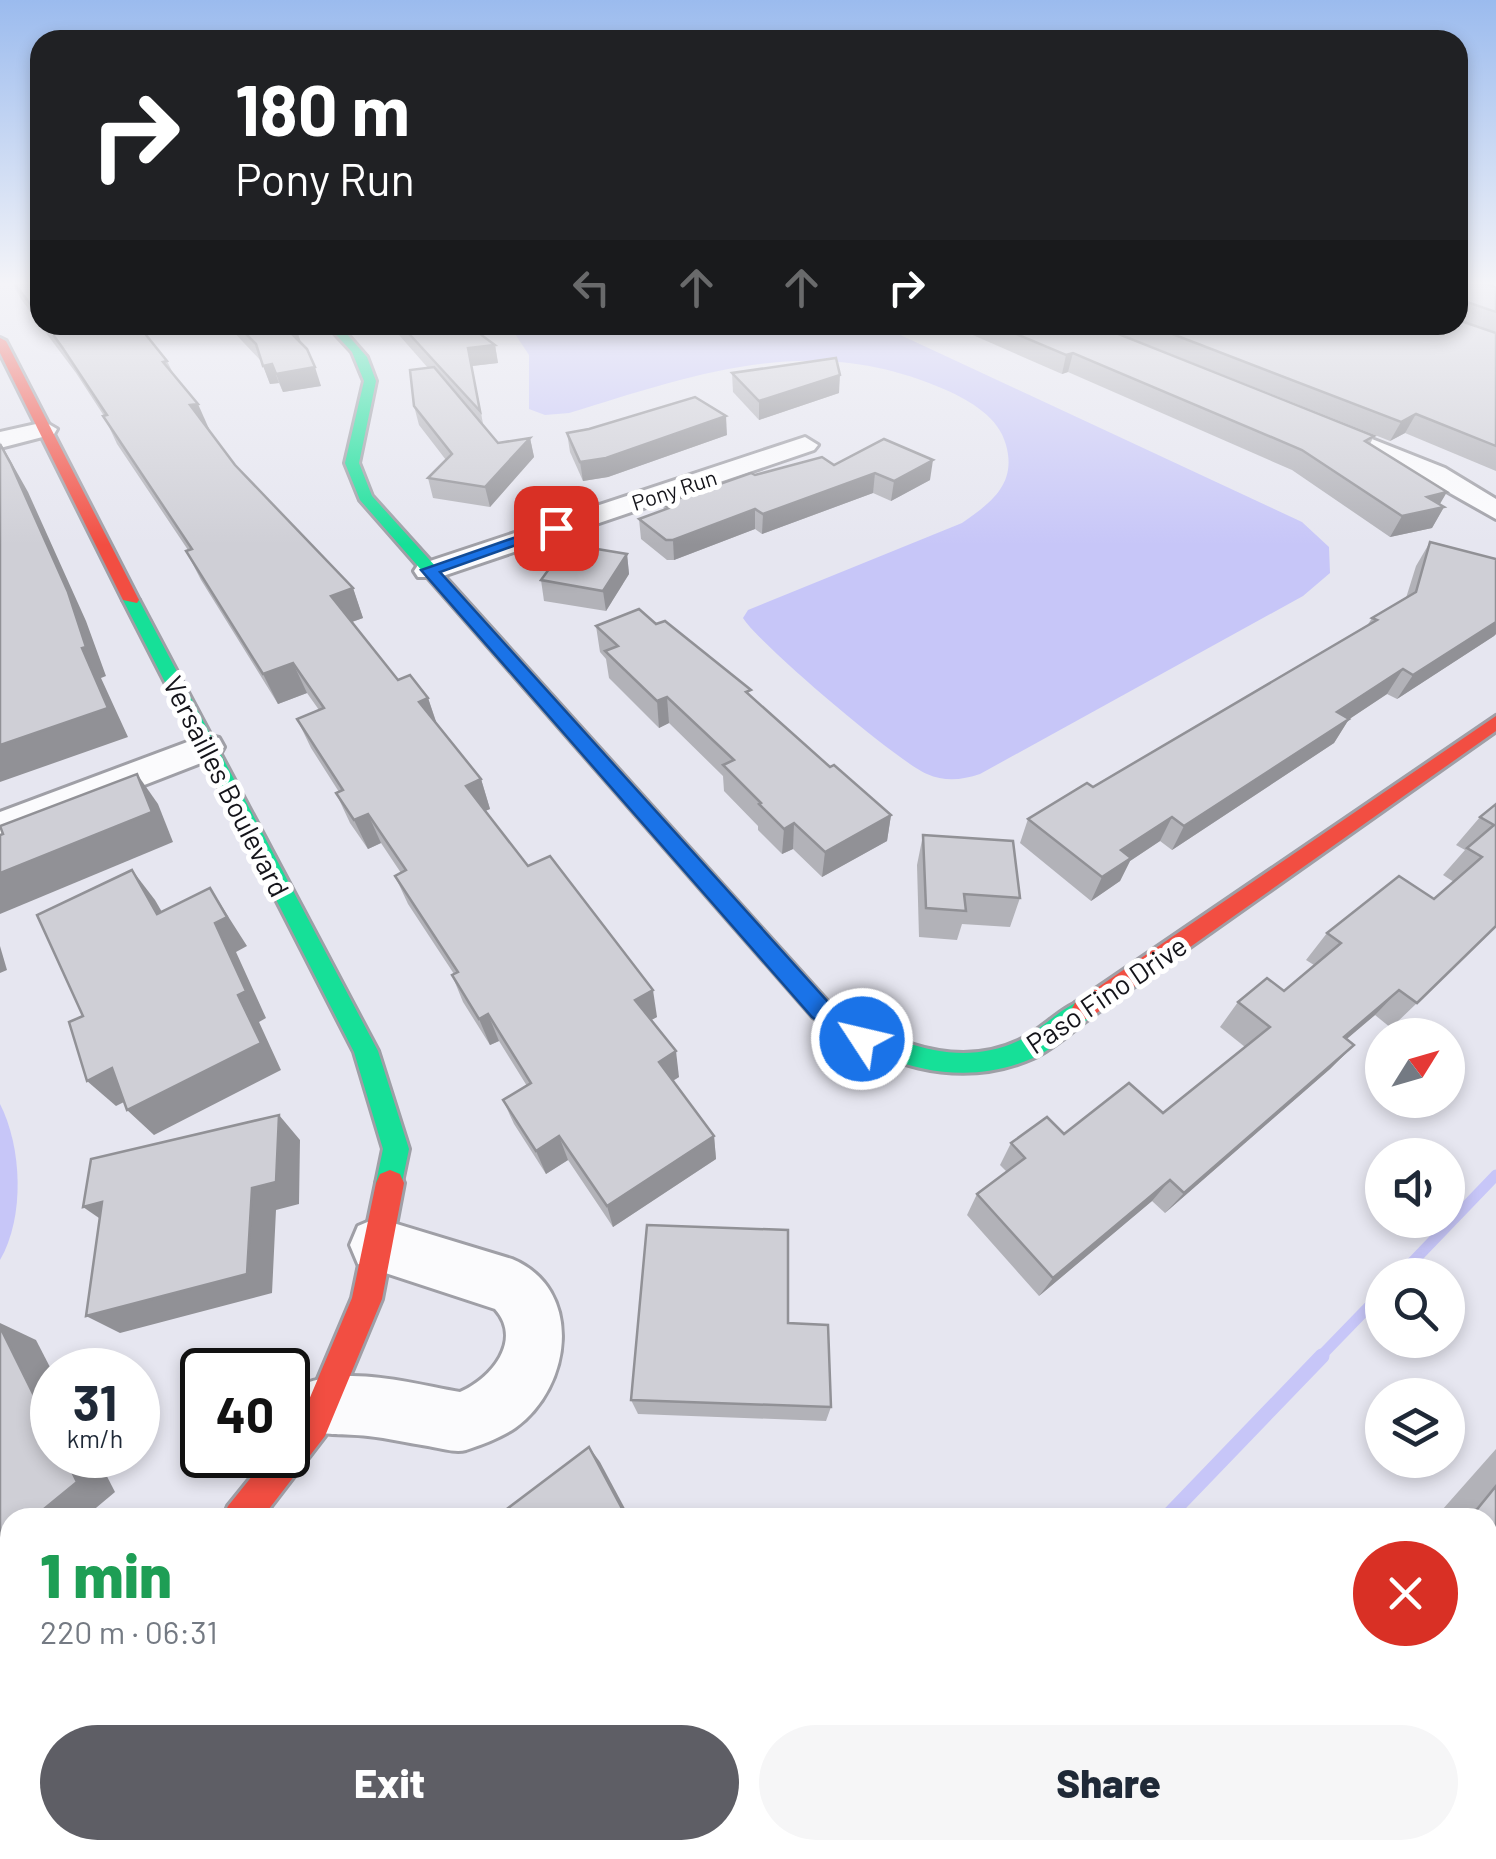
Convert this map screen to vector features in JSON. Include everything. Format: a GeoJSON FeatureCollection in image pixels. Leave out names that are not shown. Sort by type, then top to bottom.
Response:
{"type":"FeatureCollection","features":[{"type":"Feature","properties":{"kind":"street","name":"Versailles Boulevard"},"geometry":{"type":"LineString","coordinates":[[15,371],[366,1052],[396,1149],[367,1299],[314,1425],[248,1508]]}},
{"type":"Feature","properties":{"kind":"street","name":"Paso Fino Drive"},"geometry":{"type":"LineString","coordinates":[[368,371],[370,381],[354,446],[356,480],[365,497],[821,1010],[841,1027],[884,1050],[942,1063],[999,1059],[1048,1037],[1496,722]]}},
{"type":"Feature","properties":{"kind":"street"},"geometry":{"type":"LineString","coordinates":[[1297,416],[1436,474],[1496,512]]}},
{"type":"Feature","properties":{"kind":"street"},"geometry":{"type":"LineString","coordinates":[[0,440],[45,429]]}},
{"type":"Feature","properties":{"kind":"street","name":"Pony Run"},"geometry":{"type":"LineString","coordinates":[[429,570],[805,445]]}},
{"type":"Feature","properties":{"kind":"street"},"geometry":{"type":"LineString","coordinates":[[0,828],[206,747]]}},
{"type":"Feature","properties":{"kind":"street"},"geometry":{"type":"LineString","coordinates":[[322,1406],[366,1406],[462,1422],[493,1408],[518,1384],[530,1359],[536,1331],[529,1305],[512,1287],[377,1246]]}},
{"type":"Feature","properties":{"kind":"water"},"geometry":{"type":"Polygon","coordinates":[[[529,371],[721,371],[569,413],[545,415],[529,409],[529,371]]]}},
{"type":"Feature","properties":{"kind":"water"},"geometry":{"type":"Polygon","coordinates":[[[890,371],[977,371],[1302,522],[1329,547],[1330,573],[1303,596],[980,774],[954,779],[927,774],[830,702],[743,618],[748,610],[962,523],[992,500],[1005,482],[1006,445],[990,418],[955,394],[890,371]]]}},
{"type":"Feature","properties":{"kind":"water"},"geometry":{"type":"Polygon","coordinates":[[[0,1104],[13,1140],[18,1182],[14,1224],[0,1260],[0,1104]]]}},
{"type":"Feature","properties":{"kind":"building"},"geometry":{"type":"Polygon","coordinates":[[[78,371],[170,371],[198,404],[190,405],[235,465],[353,588],[331,596],[398,680],[410,675],[428,698],[419,702],[481,779],[466,786],[528,866],[550,856],[653,990],[635,1000],[676,1051],[659,1062],[714,1136],[607,1206],[559,1136],[536,1151],[503,1100],[531,1083],[488,1014],[479,1019],[452,975],[458,972],[395,876],[406,870],[368,814],[354,820],[336,793],[343,790],[297,719],[324,708],[293,663],[263,674],[186,551],[192,549],[103,416],[107,415],[78,371]]]}},
{"type":"Feature","properties":{"kind":"building"},"geometry":{"type":"Polygon","coordinates":[[[410,371],[437,371],[498,443],[530,438],[485,487],[428,478],[452,454],[414,406],[410,371]]]}},
{"type":"Feature","properties":{"kind":"building"},"geometry":{"type":"Polygon","coordinates":[[[443,371],[472,371],[480,411],[443,371]]]}},
{"type":"Feature","properties":{"kind":"building"},"geometry":{"type":"Polygon","coordinates":[[[839,371],[840,375],[759,401],[732,373],[839,371]]]}},
{"type":"Feature","properties":{"kind":"building"},"geometry":{"type":"Polygon","coordinates":[[[1115,371],[1211,371],[1374,436],[1365,441],[1447,492],[1427,497],[1444,507],[1402,516],[1302,450],[1115,371]]]}},
{"type":"Feature","properties":{"kind":"building"},"geometry":{"type":"Polygon","coordinates":[[[1268,371],[1496,371],[1496,446],[1416,414],[1401,422],[1268,371]]]}},
{"type":"Feature","properties":{"kind":"building"},"geometry":{"type":"Polygon","coordinates":[[[695,397],[726,416],[606,458],[580,462],[567,433],[589,429],[695,397]]]}},
{"type":"Feature","properties":{"kind":"building"},"geometry":{"type":"Polygon","coordinates":[[[884,439],[933,460],[894,481],[875,473],[763,514],[755,509],[673,540],[666,540],[639,519],[669,508],[663,504],[751,473],[822,457],[834,465],[884,439]]]}},
{"type":"Feature","properties":{"kind":"building"},"geometry":{"type":"Polygon","coordinates":[[[0,444],[68,592],[86,647],[82,648],[108,708],[0,745],[0,444]]]}},
{"type":"Feature","properties":{"kind":"building"},"geometry":{"type":"Polygon","coordinates":[[[1430,542],[1496,559],[1496,622],[1413,675],[1403,669],[1337,712],[1349,719],[1184,826],[1172,817],[1121,850],[1131,858],[1102,877],[1028,819],[1087,783],[1093,787],[1377,620],[1372,618],[1416,592],[1430,542]]]}},
{"type":"Feature","properties":{"kind":"building"},"geometry":{"type":"Polygon","coordinates":[[[567,544],[627,554],[603,591],[541,580],[567,544]]]}},
{"type":"Feature","properties":{"kind":"building"},"geometry":{"type":"Polygon","coordinates":[[[639,609],[656,624],[665,621],[751,690],[746,692],[891,815],[825,852],[794,823],[784,829],[723,765],[734,760],[667,697],[657,701],[605,651],[618,646],[596,626],[639,609]]]}},
{"type":"Feature","properties":{"kind":"building"},"geometry":{"type":"Polygon","coordinates":[[[137,774],[152,812],[0,873],[0,826],[137,774]]]}},
{"type":"Feature","properties":{"kind":"building"},"geometry":{"type":"Polygon","coordinates":[[[1496,804],[1496,926],[1417,1003],[1399,990],[1365,1018],[1344,1037],[1354,1045],[1184,1193],[1170,1180],[1053,1278],[977,1194],[1025,1158],[1011,1143],[1047,1117],[1064,1134],[1129,1083],[1163,1113],[1270,1027],[1238,1002],[1267,978],[1284,991],[1341,943],[1327,933],[1399,876],[1434,899],[1482,857],[1467,848],[1494,825],[1480,817],[1496,804]]]}},
{"type":"Feature","properties":{"kind":"building"},"geometry":{"type":"Polygon","coordinates":[[[923,835],[1013,841],[1020,898],[964,894],[966,911],[926,908],[923,835]]]}},
{"type":"Feature","properties":{"kind":"building"},"geometry":{"type":"Polygon","coordinates":[[[132,870],[157,914],[210,888],[227,917],[215,923],[246,991],[238,995],[261,1043],[127,1110],[112,1068],[87,1081],[69,1022],[83,1016],[37,915],[132,870]]]}},
{"type":"Feature","properties":{"kind":"building"},"geometry":{"type":"Polygon","coordinates":[[[279,1115],[276,1182],[252,1188],[247,1274],[86,1316],[102,1202],[83,1207],[91,1159],[279,1115]]]}},
{"type":"Feature","properties":{"kind":"building"},"geometry":{"type":"Polygon","coordinates":[[[647,1225],[788,1230],[788,1323],[828,1325],[831,1407],[631,1400],[647,1225]]]}},
{"type":"Feature","properties":{"kind":"building"},"geometry":{"type":"Polygon","coordinates":[[[0,1327],[30,1388],[30,1478],[75,1478],[77,1482],[45,1508],[0,1508],[0,1327]]]}},
{"type":"Feature","properties":{"kind":"building"},"geometry":{"type":"Polygon","coordinates":[[[589,1447],[622,1508],[508,1508],[589,1447]]]}},
{"type":"Feature","properties":{"kind":"building"},"geometry":{"type":"Polygon","coordinates":[[[1496,1486],[1496,1508],[1478,1508],[1496,1486]]]}},
{"type":"Feature","properties":{"kind":"waterway"},"geometry":{"type":"LineString","coordinates":[[1416,1258],[1496,1175]]}},
{"type":"Feature","properties":{"kind":"waterway"},"geometry":{"type":"LineString","coordinates":[[1319,1358],[1365,1311]]}},
{"type":"Feature","properties":{"kind":"waterway"},"geometry":{"type":"LineString","coordinates":[[1176,1508],[1322,1356]]}},
{"type":"Feature","properties":{"kind":"traffic: fast"},"geometry":{"type":"LineString","coordinates":[[367,371],[370,381],[352,463],[365,497],[821,1010],[892,1050],[918,1058],[972,1063],[1025,1050],[1083,1010]]}},
{"type":"Feature","properties":{"kind":"traffic: fast"},"geometry":{"type":"LineString","coordinates":[[131,600],[366,1051],[396,1149],[390,1183]]}},
{"type":"Feature","properties":{"kind":"traffic: jam"},"geometry":{"type":"LineString","coordinates":[[15,371],[131,600]]}},
{"type":"Feature","properties":{"kind":"traffic: jam"},"geometry":{"type":"LineString","coordinates":[[1083,1010],[1496,722]]}},
{"type":"Feature","properties":{"kind":"traffic: jam"},"geometry":{"type":"LineString","coordinates":[[248,1508],[314,1425],[367,1299],[390,1183]]}},
{"type":"Feature","properties":{"kind":"route"},"geometry":{"type":"LineString","coordinates":[[556,528],[429,570],[821,1010],[862,1039]]}}]}
